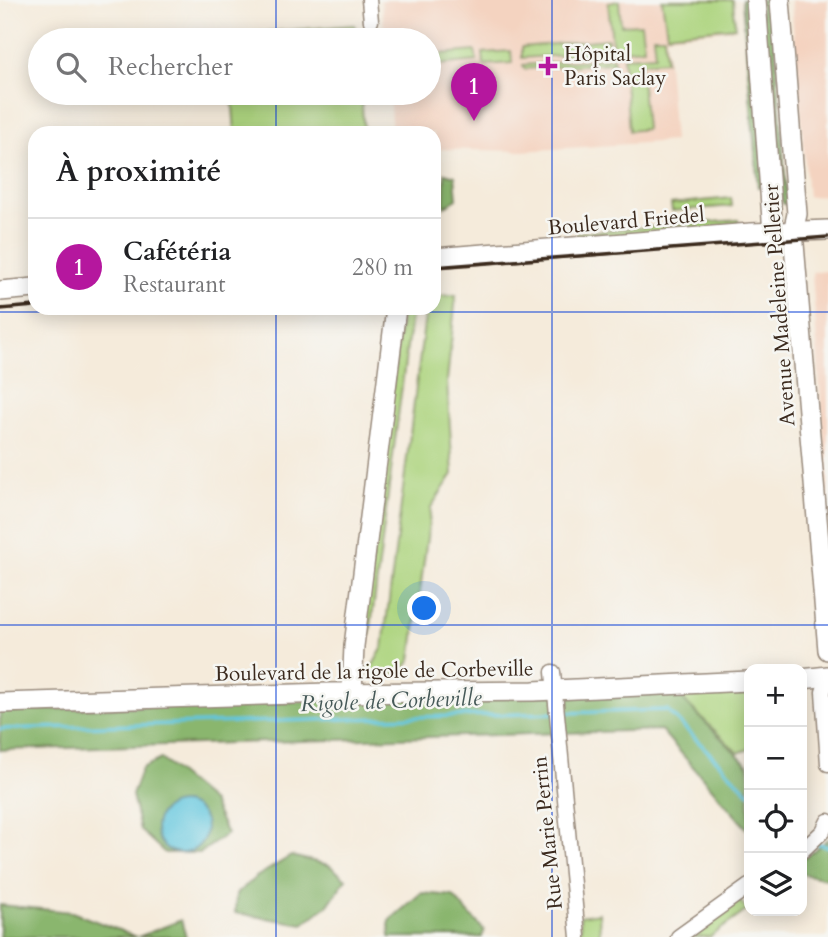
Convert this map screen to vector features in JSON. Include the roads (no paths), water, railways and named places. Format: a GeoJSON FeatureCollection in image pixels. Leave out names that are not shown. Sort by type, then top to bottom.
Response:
{"type":"FeatureCollection","features":[{"type":"Feature","properties":{"kind":"street"},"geometry":{"type":"LineString","coordinates":[[369,0],[371,21]]}},
{"type":"Feature","properties":{"kind":"street","name":"Avenue Madeleine Pelletier"},"geometry":{"type":"LineString","coordinates":[[756,0],[773,233]]}},
{"type":"Feature","properties":{"kind":"street","name":"Avenue Madeleine Pelletier"},"geometry":{"type":"LineString","coordinates":[[780,0],[797,214],[793,232],[828,650]]}},
{"type":"Feature","properties":{"kind":"street","name":"Boulevard Friedel"},"geometry":{"type":"LineString","coordinates":[[441,257],[825,230]]}},
{"type":"Feature","properties":{"kind":"street"},"geometry":{"type":"LineString","coordinates":[[0,291],[28,289]]}},
{"type":"Feature","properties":{"kind":"street"},"geometry":{"type":"LineString","coordinates":[[352,693],[354,646],[395,315]]}},
{"type":"Feature","properties":{"kind":"street"},"geometry":{"type":"LineString","coordinates":[[807,678],[828,676],[823,692],[828,764]]}},
{"type":"Feature","properties":{"kind":"street","name":"Boulevard de la rigole de Corbeville"},"geometry":{"type":"LineString","coordinates":[[0,703],[554,689],[744,681]]}},
{"type":"Feature","properties":{"kind":"street","name":"Rue Marie Perrin"},"geometry":{"type":"LineString","coordinates":[[554,689],[578,937]]}},
{"type":"Feature","properties":{"kind":"street"},"geometry":{"type":"LineString","coordinates":[[807,846],[826,826]]}},
{"type":"Feature","properties":{"kind":"street"},"geometry":{"type":"LineString","coordinates":[[682,933],[744,890]]}},
{"type":"Feature","properties":{"kind":"water"},"geometry":{"type":"Polygon","coordinates":[[[181,803],[198,811],[206,828],[198,845],[181,853],[164,845],[156,828],[164,811],[181,803]]]}},
{"type":"Feature","properties":{"kind":"waterway","name":"Rigole de Corbeville"},"geometry":{"type":"LineString","coordinates":[[562,713],[667,710],[746,790]]}},
{"type":"Feature","properties":{"kind":"waterway","name":"Rigole de Corbeville"},"geometry":{"type":"LineString","coordinates":[[0,729],[554,713]]}},
{"type":"Feature","properties":{"kind":"waterway","name":"Rigole de Corbeville"},"geometry":{"type":"LineString","coordinates":[[817,843],[828,847]]}},
{"type":"Feature","properties":{"kind":"railway"},"geometry":{"type":"LineString","coordinates":[[441,266],[828,237]]}},
{"type":"Feature","properties":{"kind":"railway"},"geometry":{"type":"LineString","coordinates":[[0,309],[28,307]]}},
{"type":"Feature","properties":{"kind":"place","name":"Hôpital Paris Saclay"},"geometry":{"type":"Point","coordinates":[548,66]}},
{"type":"Feature","properties":{"kind":"place","name":"Cafétéria"},"geometry":{"type":"Point","coordinates":[474,121]}}]}
